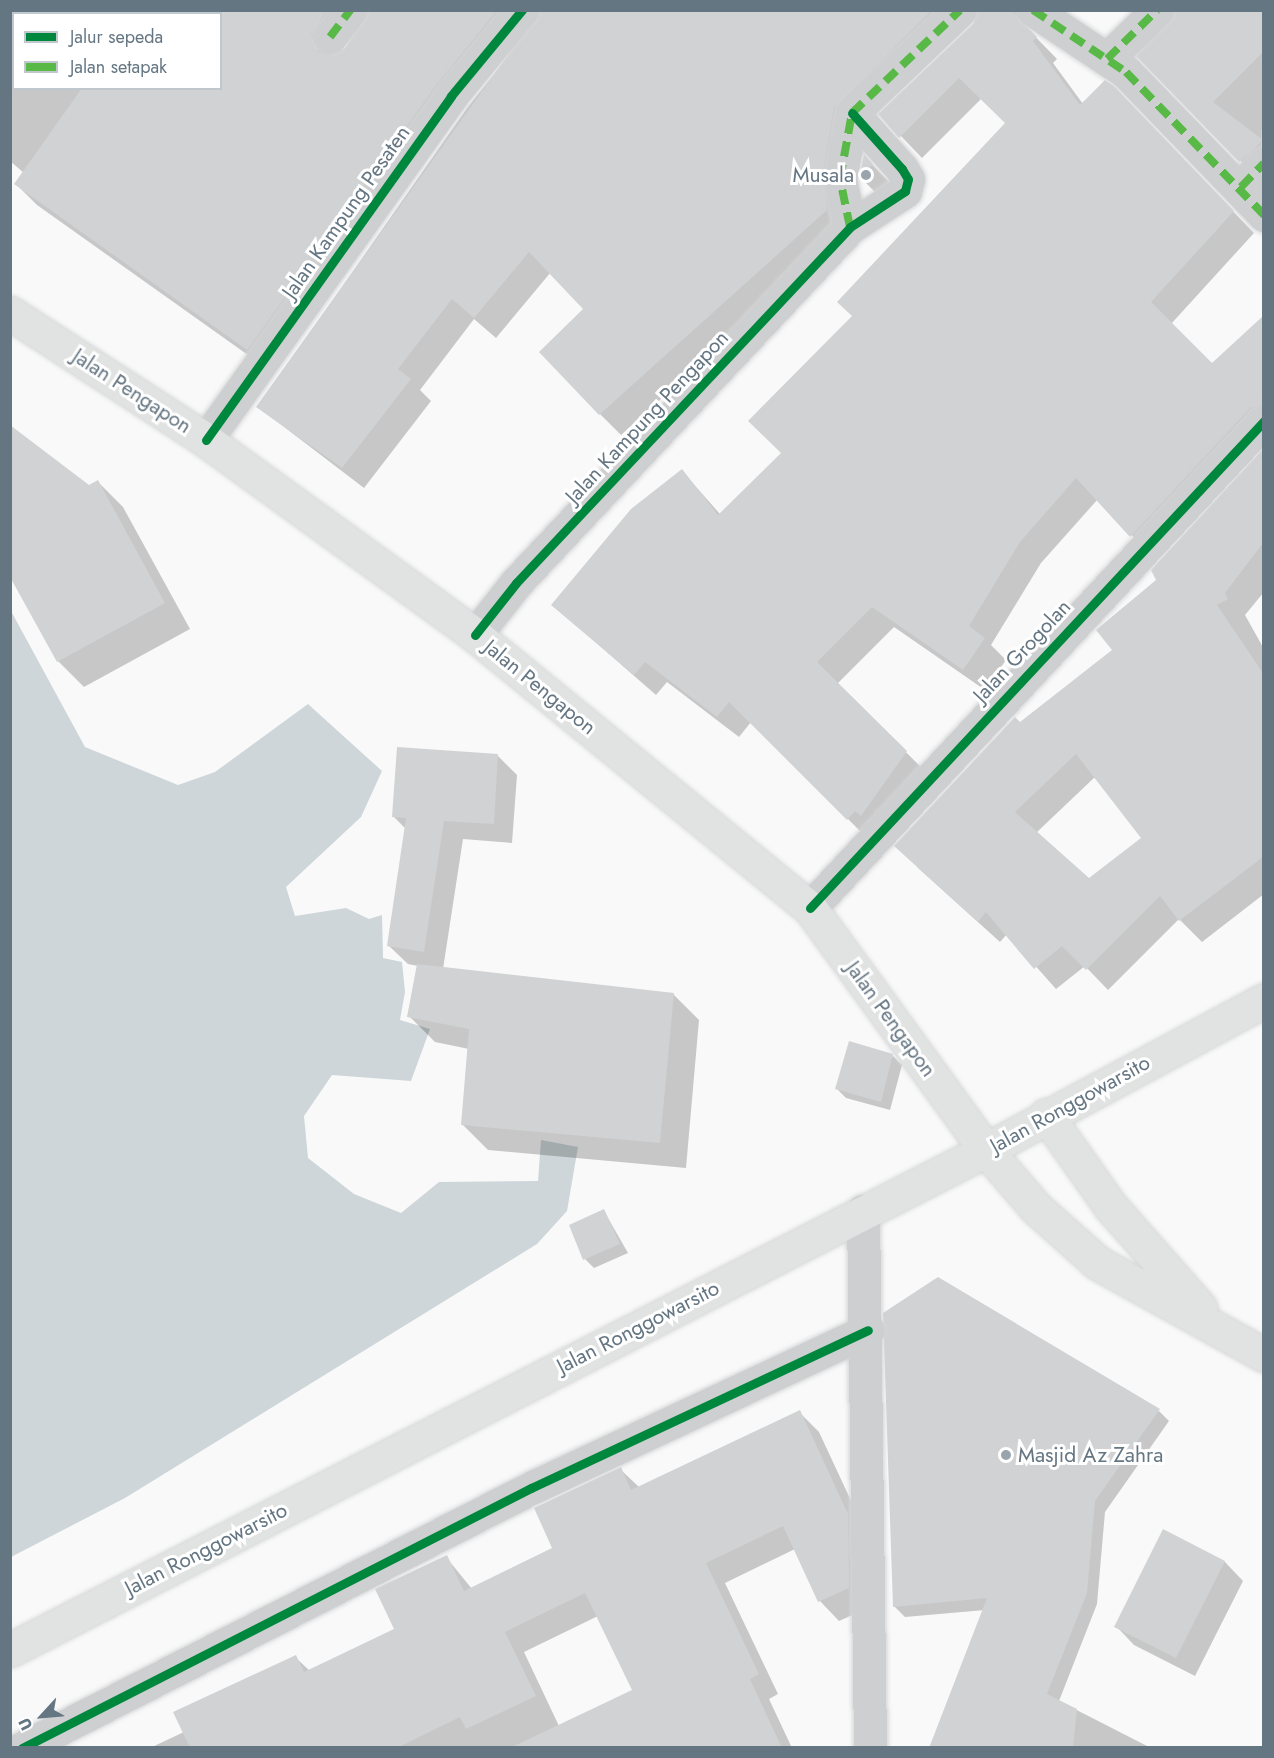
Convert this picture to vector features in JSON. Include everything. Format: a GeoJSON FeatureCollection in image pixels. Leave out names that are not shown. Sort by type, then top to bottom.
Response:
{"type":"FeatureCollection","features":[{"type":"Feature","properties":{"kind":"main road","name":"Jalan Pengapon"},"geometry":{"type":"LineString","coordinates":[[10,313],[206,440],[475,635],[810,908],[986,1150],[1036,1208],[1098,1263],[1213,1323]]}},
{"type":"Feature","properties":{"kind":"main road","name":"Jalan Ronggowarsito"},"geometry":{"type":"LineString","coordinates":[[10,1650],[986,1150],[1046,1114],[1263,1000]]}},
{"type":"Feature","properties":{"kind":"main road"},"geometry":{"type":"LineString","coordinates":[[1046,1114],[1111,1207],[1213,1323],[1263,1355]]}},
{"type":"Feature","properties":{"kind":"street"},"geometry":{"type":"LineString","coordinates":[[330,37],[350,10]]}},
{"type":"Feature","properties":{"kind":"street","name":"Jalan Kampung Pesaten"},"geometry":{"type":"LineString","coordinates":[[206,440],[451,96],[522,10]]}},
{"type":"Feature","properties":{"kind":"street"},"geometry":{"type":"LineString","coordinates":[[850,227],[840,179],[852,113],[960,10]]}},
{"type":"Feature","properties":{"kind":"street"},"geometry":{"type":"LineString","coordinates":[[1033,10],[1107,59],[1241,187],[1263,215]]}},
{"type":"Feature","properties":{"kind":"street"},"geometry":{"type":"LineString","coordinates":[[1107,59],[1157,10]]}},
{"type":"Feature","properties":{"kind":"street","name":"Jalan Kampung Pengapon"},"geometry":{"type":"LineString","coordinates":[[475,635],[516,583],[850,227],[908,186],[903,169],[852,113]]}},
{"type":"Feature","properties":{"kind":"street"},"geometry":{"type":"LineString","coordinates":[[1241,187],[1263,163]]}},
{"type":"Feature","properties":{"kind":"street","name":"Jalan Grogolan"},"geometry":{"type":"LineString","coordinates":[[810,908],[1263,421]]}},
{"type":"Feature","properties":{"kind":"street"},"geometry":{"type":"LineString","coordinates":[[864,1211],[868,1330],[870,1748]]}},
{"type":"Feature","properties":{"kind":"street"},"geometry":{"type":"LineString","coordinates":[[22,1748],[531,1488],[868,1330]]}},
{"type":"Feature","properties":{"kind":"shaded area"},"geometry":{"type":"Polygon","coordinates":[[[11,611],[85,747],[178,785],[215,772],[308,704],[382,771],[361,817],[286,887],[295,916],[346,908],[369,919],[382,915],[383,958],[402,962],[405,992],[400,1020],[430,1029],[411,1081],[332,1075],[304,1116],[308,1158],[354,1194],[401,1213],[439,1182],[538,1181],[541,1140],[578,1147],[567,1211],[537,1244],[125,1498],[11,1557],[11,611]]]}},
{"type":"Feature","properties":{"kind":"building"},"geometry":{"type":"Polygon","coordinates":[[[220,10],[326,10],[311,35],[318,52],[328,56],[345,48],[368,10],[497,10],[436,85],[247,350],[14,184],[81,90],[222,90],[222,12],[220,10]]]}},
{"type":"Feature","properties":{"kind":"building"},"geometry":{"type":"Polygon","coordinates":[[[540,10],[932,10],[834,107],[822,176],[827,210],[599,415],[539,352],[583,309],[529,252],[474,318],[452,299],[398,369],[411,379],[342,468],[256,407],[540,10]]]}},
{"type":"Feature","properties":{"kind":"building"},"geometry":{"type":"Polygon","coordinates":[[[978,10],[1011,10],[1037,37],[1033,41],[1080,105],[1105,80],[1114,86],[1234,211],[1151,302],[1212,363],[1263,316],[1263,403],[1250,408],[1130,537],[1076,478],[1020,542],[969,626],[985,638],[963,670],[872,607],[817,662],[907,751],[861,816],[855,811],[847,820],[729,702],[717,717],[645,662],[634,675],[551,605],[631,509],[682,469],[718,515],[781,453],[748,421],[852,316],[837,302],[1005,123],[959,78],[899,138],[878,114],[973,24],[978,10]]]}},
{"type":"Feature","properties":{"kind":"building"},"geometry":{"type":"Polygon","coordinates":[[[1176,10],[1263,10],[1263,52],[1213,102],[1263,140],[1239,162],[1136,56],[1176,10]]]}},
{"type":"Feature","properties":{"kind":"building"},"geometry":{"type":"Polygon","coordinates":[[[864,154],[873,164],[859,178],[864,154]]]}},
{"type":"Feature","properties":{"kind":"building"},"geometry":{"type":"Polygon","coordinates":[[[10,425],[89,485],[98,480],[165,603],[57,662],[10,577],[10,425]]]}},
{"type":"Feature","properties":{"kind":"building"},"geometry":{"type":"Polygon","coordinates":[[[1263,449],[1263,543],[1225,593],[1228,599],[1217,605],[1263,673],[1263,857],[1179,921],[1160,896],[1086,970],[1062,946],[1034,969],[986,912],[978,922],[894,846],[1015,717],[1020,722],[1112,650],[1096,630],[1156,580],[1151,570],[1263,449]],[[1076,754],[1015,812],[1089,878],[1141,838],[1076,754]]]}},
{"type":"Feature","properties":{"kind":"building"},"geometry":{"type":"Polygon","coordinates":[[[397,747],[498,754],[494,824],[444,821],[424,952],[387,946],[406,818],[392,817],[397,747]]]}},
{"type":"Feature","properties":{"kind":"building"},"geometry":{"type":"Polygon","coordinates":[[[417,964],[674,993],[660,1143],[461,1125],[469,1029],[407,1017],[417,964]]]}},
{"type":"Feature","properties":{"kind":"building"},"geometry":{"type":"Polygon","coordinates":[[[849,1041],[893,1054],[881,1102],[835,1089],[849,1041]]]}},
{"type":"Feature","properties":{"kind":"building"},"geometry":{"type":"Polygon","coordinates":[[[604,1209],[620,1244],[583,1260],[569,1225],[604,1209]]]}},
{"type":"Feature","properties":{"kind":"building","name":"Masjid Az Zahra"},"geometry":{"type":"Polygon","coordinates":[[[938,1277],[1160,1409],[1095,1501],[1087,1593],[1047,1694],[1077,1709],[1073,1748],[929,1748],[987,1598],[893,1607],[883,1313],[938,1277]]]}},
{"type":"Feature","properties":{"kind":"building"},"geometry":{"type":"Polygon","coordinates":[[[800,1410],[848,1514],[849,1588],[818,1602],[783,1526],[706,1563],[759,1674],[750,1679],[782,1748],[510,1748],[632,1690],[585,1593],[505,1632],[536,1696],[466,1729],[460,1717],[397,1748],[190,1748],[173,1712],[296,1655],[304,1672],[394,1629],[375,1589],[447,1555],[464,1591],[552,1548],[534,1508],[621,1467],[631,1490],[800,1410]]]}},
{"type":"Feature","properties":{"kind":"building"},"geometry":{"type":"Polygon","coordinates":[[[1163,1529],[1225,1561],[1176,1658],[1114,1627],[1163,1529]]]}},
{"type":"Feature","properties":{"kind":"marked path"},"geometry":{"type":"LineString","coordinates":[[330,37],[350,10]]}},
{"type":"Feature","properties":{"kind":"marked path"},"geometry":{"type":"LineString","coordinates":[[852,113],[960,10]]}},
{"type":"Feature","properties":{"kind":"marked path"},"geometry":{"type":"LineString","coordinates":[[1033,10],[1126,72],[1264,215]]}},
{"type":"Feature","properties":{"kind":"marked path"},"geometry":{"type":"LineString","coordinates":[[1107,59],[1157,10]]}},
{"type":"Feature","properties":{"kind":"marked path"},"geometry":{"type":"LineString","coordinates":[[850,227],[840,179],[852,113]]}},
{"type":"Feature","properties":{"kind":"marked path"},"geometry":{"type":"LineString","coordinates":[[1241,187],[1264,163]]}},
{"type":"Feature","properties":{"kind":"cycle path"},"geometry":{"type":"LineString","coordinates":[[206,440],[451,96],[522,10]]}},
{"type":"Feature","properties":{"kind":"cycle path"},"geometry":{"type":"LineString","coordinates":[[475,635],[516,583],[850,227],[905,191],[908,179],[902,169],[852,113]]}},
{"type":"Feature","properties":{"kind":"cycle path"},"geometry":{"type":"LineString","coordinates":[[810,908],[1264,421]]}},
{"type":"Feature","properties":{"kind":"cycle path"},"geometry":{"type":"LineString","coordinates":[[22,1748],[531,1488],[868,1330]]}},
{"type":"Feature","properties":{"kind":"place","name":"Musala"},"geometry":{"type":"Point","coordinates":[866,175]}},
{"type":"Feature","properties":{"kind":"place","name":"Masjid Az Zahra"},"geometry":{"type":"Point","coordinates":[1006,1455]}}]}
